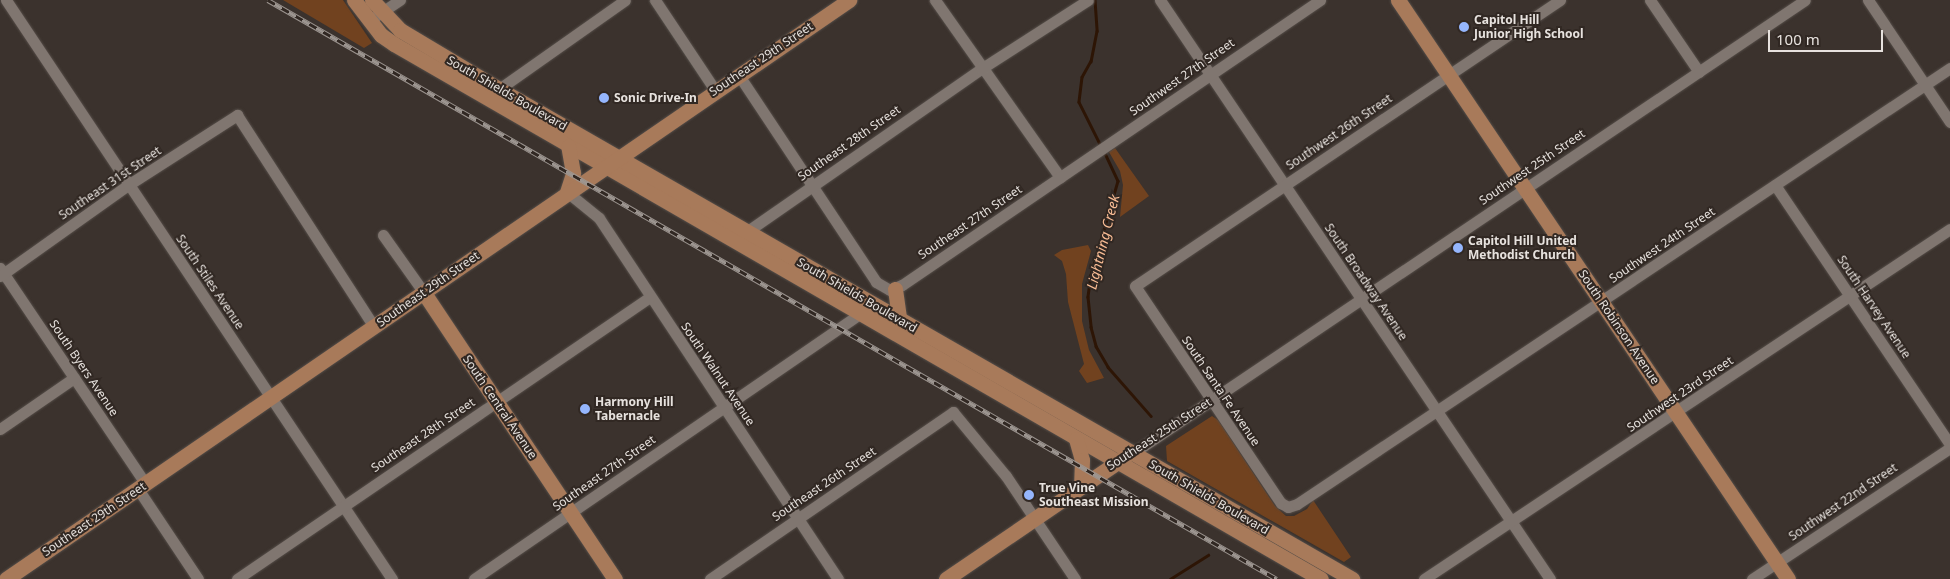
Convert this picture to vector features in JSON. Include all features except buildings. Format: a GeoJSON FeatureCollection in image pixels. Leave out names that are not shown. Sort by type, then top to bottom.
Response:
{"type":"FeatureCollection","features":[{"type":"Feature","properties":{"kind":"main road","name":"South Shields Boulevard"},"geometry":{"type":"LineString","coordinates":[[354,0],[375,17],[394,44],[617,157],[1352,579]]}},
{"type":"Feature","properties":{"kind":"main road","name":"South Shields Boulevard"},"geometry":{"type":"LineString","coordinates":[[372,0],[375,17]]}},
{"type":"Feature","properties":{"kind":"main road","name":"Southeast 29th Street"},"geometry":{"type":"LineString","coordinates":[[6,579],[424,293],[617,157],[849,0]]}},
{"type":"Feature","properties":{"kind":"main road","name":"South Robinson Avenue"},"geometry":{"type":"LineString","coordinates":[[1398,0],[1788,579]]}},
{"type":"Feature","properties":{"kind":"main road","name":"South Shields Boulevard"},"geometry":{"type":"LineString","coordinates":[[496,96],[568,146],[603,167],[1322,579]]}},
{"type":"Feature","properties":{"kind":"main road"},"geometry":{"type":"LineString","coordinates":[[567,192],[573,173],[568,146]]}},
{"type":"Feature","properties":{"kind":"main road"},"geometry":{"type":"LineString","coordinates":[[895,289],[899,320]]}},
{"type":"Feature","properties":{"kind":"main road","name":"South Central Avenue"},"geometry":{"type":"LineString","coordinates":[[424,293],[615,579]]}},
{"type":"Feature","properties":{"kind":"main road"},"geometry":{"type":"LineString","coordinates":[[999,394],[1006,380]]}},
{"type":"Feature","properties":{"kind":"main road"},"geometry":{"type":"LineString","coordinates":[[1076,438],[1082,460],[1081,486]]}},
{"type":"Feature","properties":{"kind":"main road","name":"Southeast 25th Street"},"geometry":{"type":"LineString","coordinates":[[946,579],[1117,461],[1133,453]]}},
{"type":"Feature","properties":{"kind":"street","name":"South Stiles Avenue"},"geometry":{"type":"LineString","coordinates":[[6,0],[392,579]]}},
{"type":"Feature","properties":{"kind":"street"},"geometry":{"type":"LineString","coordinates":[[375,17],[400,0]]}},
{"type":"Feature","properties":{"kind":"street"},"geometry":{"type":"LineString","coordinates":[[496,96],[625,0]]}},
{"type":"Feature","properties":{"kind":"street"},"geometry":{"type":"LineString","coordinates":[[655,0],[715,90]]}},
{"type":"Feature","properties":{"kind":"street"},"geometry":{"type":"LineString","coordinates":[[936,0],[981,69],[1060,177]]}},
{"type":"Feature","properties":{"kind":"street","name":"Southeast 28th Street"},"geometry":{"type":"LineString","coordinates":[[733,241],[981,69],[1088,0]]}},
{"type":"Feature","properties":{"kind":"street","name":"South Broadway Avenue"},"geometry":{"type":"LineString","coordinates":[[1160,0],[1550,579]]}},
{"type":"Feature","properties":{"kind":"street","name":"Southwest 27th Street"},"geometry":{"type":"LineString","coordinates":[[1060,177],[1320,0]]}},
{"type":"Feature","properties":{"kind":"street","name":"Southwest 26th Street"},"geometry":{"type":"LineString","coordinates":[[1134,286],[1560,0]]}},
{"type":"Feature","properties":{"kind":"street"},"geometry":{"type":"LineString","coordinates":[[1650,0],[1699,72]]}},
{"type":"Feature","properties":{"kind":"street","name":"Southwest 25th Street"},"geometry":{"type":"LineString","coordinates":[[1274,357],[1805,0]]}},
{"type":"Feature","properties":{"kind":"street"},"geometry":{"type":"LineString","coordinates":[[1868,0],[1950,122]]}},
{"type":"Feature","properties":{"kind":"street","name":"Southwest 24th Street"},"geometry":{"type":"LineString","coordinates":[[1288,507],[1438,412],[1950,68]]}},
{"type":"Feature","properties":{"kind":"street"},"geometry":{"type":"LineString","coordinates":[[738,74],[878,285],[886,290],[895,289]]}},
{"type":"Feature","properties":{"kind":"street","name":"Southeast 31st Street"},"geometry":{"type":"LineString","coordinates":[[1,272],[128,184],[237,115],[374,327]]}},
{"type":"Feature","properties":{"kind":"street","name":"Southeast 27th Street"},"geometry":{"type":"LineString","coordinates":[[895,289],[1060,177]]}},
{"type":"Feature","properties":{"kind":"street","name":"South Harvey Avenue"},"geometry":{"type":"LineString","coordinates":[[1775,185],[1950,444]]}},
{"type":"Feature","properties":{"kind":"street","name":"South Walnut Avenue"},"geometry":{"type":"LineString","coordinates":[[567,192],[599,218],[838,579]]}},
{"type":"Feature","properties":{"kind":"street","name":"Southwest 23rd Street"},"geometry":{"type":"LineString","coordinates":[[1424,579],[1512,523],[1950,229]]}},
{"type":"Feature","properties":{"kind":"street","name":"South Central Avenue"},"geometry":{"type":"LineString","coordinates":[[383,235],[424,293]]}},
{"type":"Feature","properties":{"kind":"street","name":"South Byers Avenue"},"geometry":{"type":"LineString","coordinates":[[1,272],[74,378],[198,579]]}},
{"type":"Feature","properties":{"kind":"street","name":"South Santa Fe Avenue"},"geometry":{"type":"LineString","coordinates":[[1134,286],[1270,489],[1288,507]]}},
{"type":"Feature","properties":{"kind":"street","name":"Southeast 28th Street"},"geometry":{"type":"LineString","coordinates":[[237,579],[650,296]]}},
{"type":"Feature","properties":{"kind":"street","name":"Southeast 27th Street"},"geometry":{"type":"LineString","coordinates":[[474,579],[874,305]]}},
{"type":"Feature","properties":{"kind":"street","name":"Southeast 25th Street"},"geometry":{"type":"LineString","coordinates":[[1133,453],[1274,357]]}},
{"type":"Feature","properties":{"kind":"street"},"geometry":{"type":"LineString","coordinates":[[0,428],[74,378]]}},
{"type":"Feature","properties":{"kind":"street","name":"Southeast 26th Street"},"geometry":{"type":"LineString","coordinates":[[710,579],[953,412],[1006,476],[1034,518]]}},
{"type":"Feature","properties":{"kind":"street","name":"Southwest 22nd Street"},"geometry":{"type":"LineString","coordinates":[[1752,579],[1950,448]]}},
{"type":"Feature","properties":{"kind":"street"},"geometry":{"type":"LineString","coordinates":[[1034,518],[1075,579]]}},
{"type":"Feature","properties":{"kind":"shaded area"},"geometry":{"type":"Polygon","coordinates":[[[283,0],[343,0],[372,43],[364,48],[283,0]]]}},
{"type":"Feature","properties":{"kind":"shaded area"},"geometry":{"type":"Polygon","coordinates":[[[1115,148],[1149,196],[1120,217],[1123,185],[1120,171],[1109,152],[1115,148]]]}},
{"type":"Feature","properties":{"kind":"shaded area"},"geometry":{"type":"Polygon","coordinates":[[[1088,245],[1091,251],[1082,284],[1082,321],[1089,350],[1104,378],[1087,383],[1079,371],[1084,364],[1068,302],[1066,274],[1062,261],[1054,255],[1062,250],[1088,245]]]}},
{"type":"Feature","properties":{"kind":"shaded area"},"geometry":{"type":"Polygon","coordinates":[[[1212,416],[1218,420],[1275,506],[1286,516],[1294,516],[1307,509],[1313,500],[1351,557],[1344,562],[1167,461],[1166,446],[1212,416]]]}},
{"type":"Feature","properties":{"kind":"waterway","name":"Lightning Creek"},"geometry":{"type":"LineString","coordinates":[[1095,0],[1097,31],[1091,61],[1082,77],[1079,102],[1101,146]]}},
{"type":"Feature","properties":{"kind":"waterway","name":"Lightning Creek"},"geometry":{"type":"LineString","coordinates":[[1104,151],[1118,181],[1091,275],[1088,297],[1091,327],[1096,346],[1108,367],[1151,416]]}},
{"type":"Feature","properties":{"kind":"waterway","name":"Lightning Creek"},"geometry":{"type":"LineString","coordinates":[[1170,579],[1208,555]]}},
{"type":"Feature","properties":{"kind":"railway"},"geometry":{"type":"LineString","coordinates":[[268,0],[1277,579]]}},
{"type":"Feature","properties":{"kind":"place","name":"Capitol Hill Junior High School"},"geometry":{"type":"Point","coordinates":[1464,27]}},
{"type":"Feature","properties":{"kind":"place","name":"Sonic Drive-In"},"geometry":{"type":"Point","coordinates":[604,98]}},
{"type":"Feature","properties":{"kind":"place","name":"Capitol Hill United Methodist Church"},"geometry":{"type":"Point","coordinates":[1458,248]}},
{"type":"Feature","properties":{"kind":"place","name":"Harmony Hill Tabernacle"},"geometry":{"type":"Point","coordinates":[585,409]}},
{"type":"Feature","properties":{"kind":"place","name":"True Vine Southeast Mission"},"geometry":{"type":"Point","coordinates":[1029,495]}}]}
